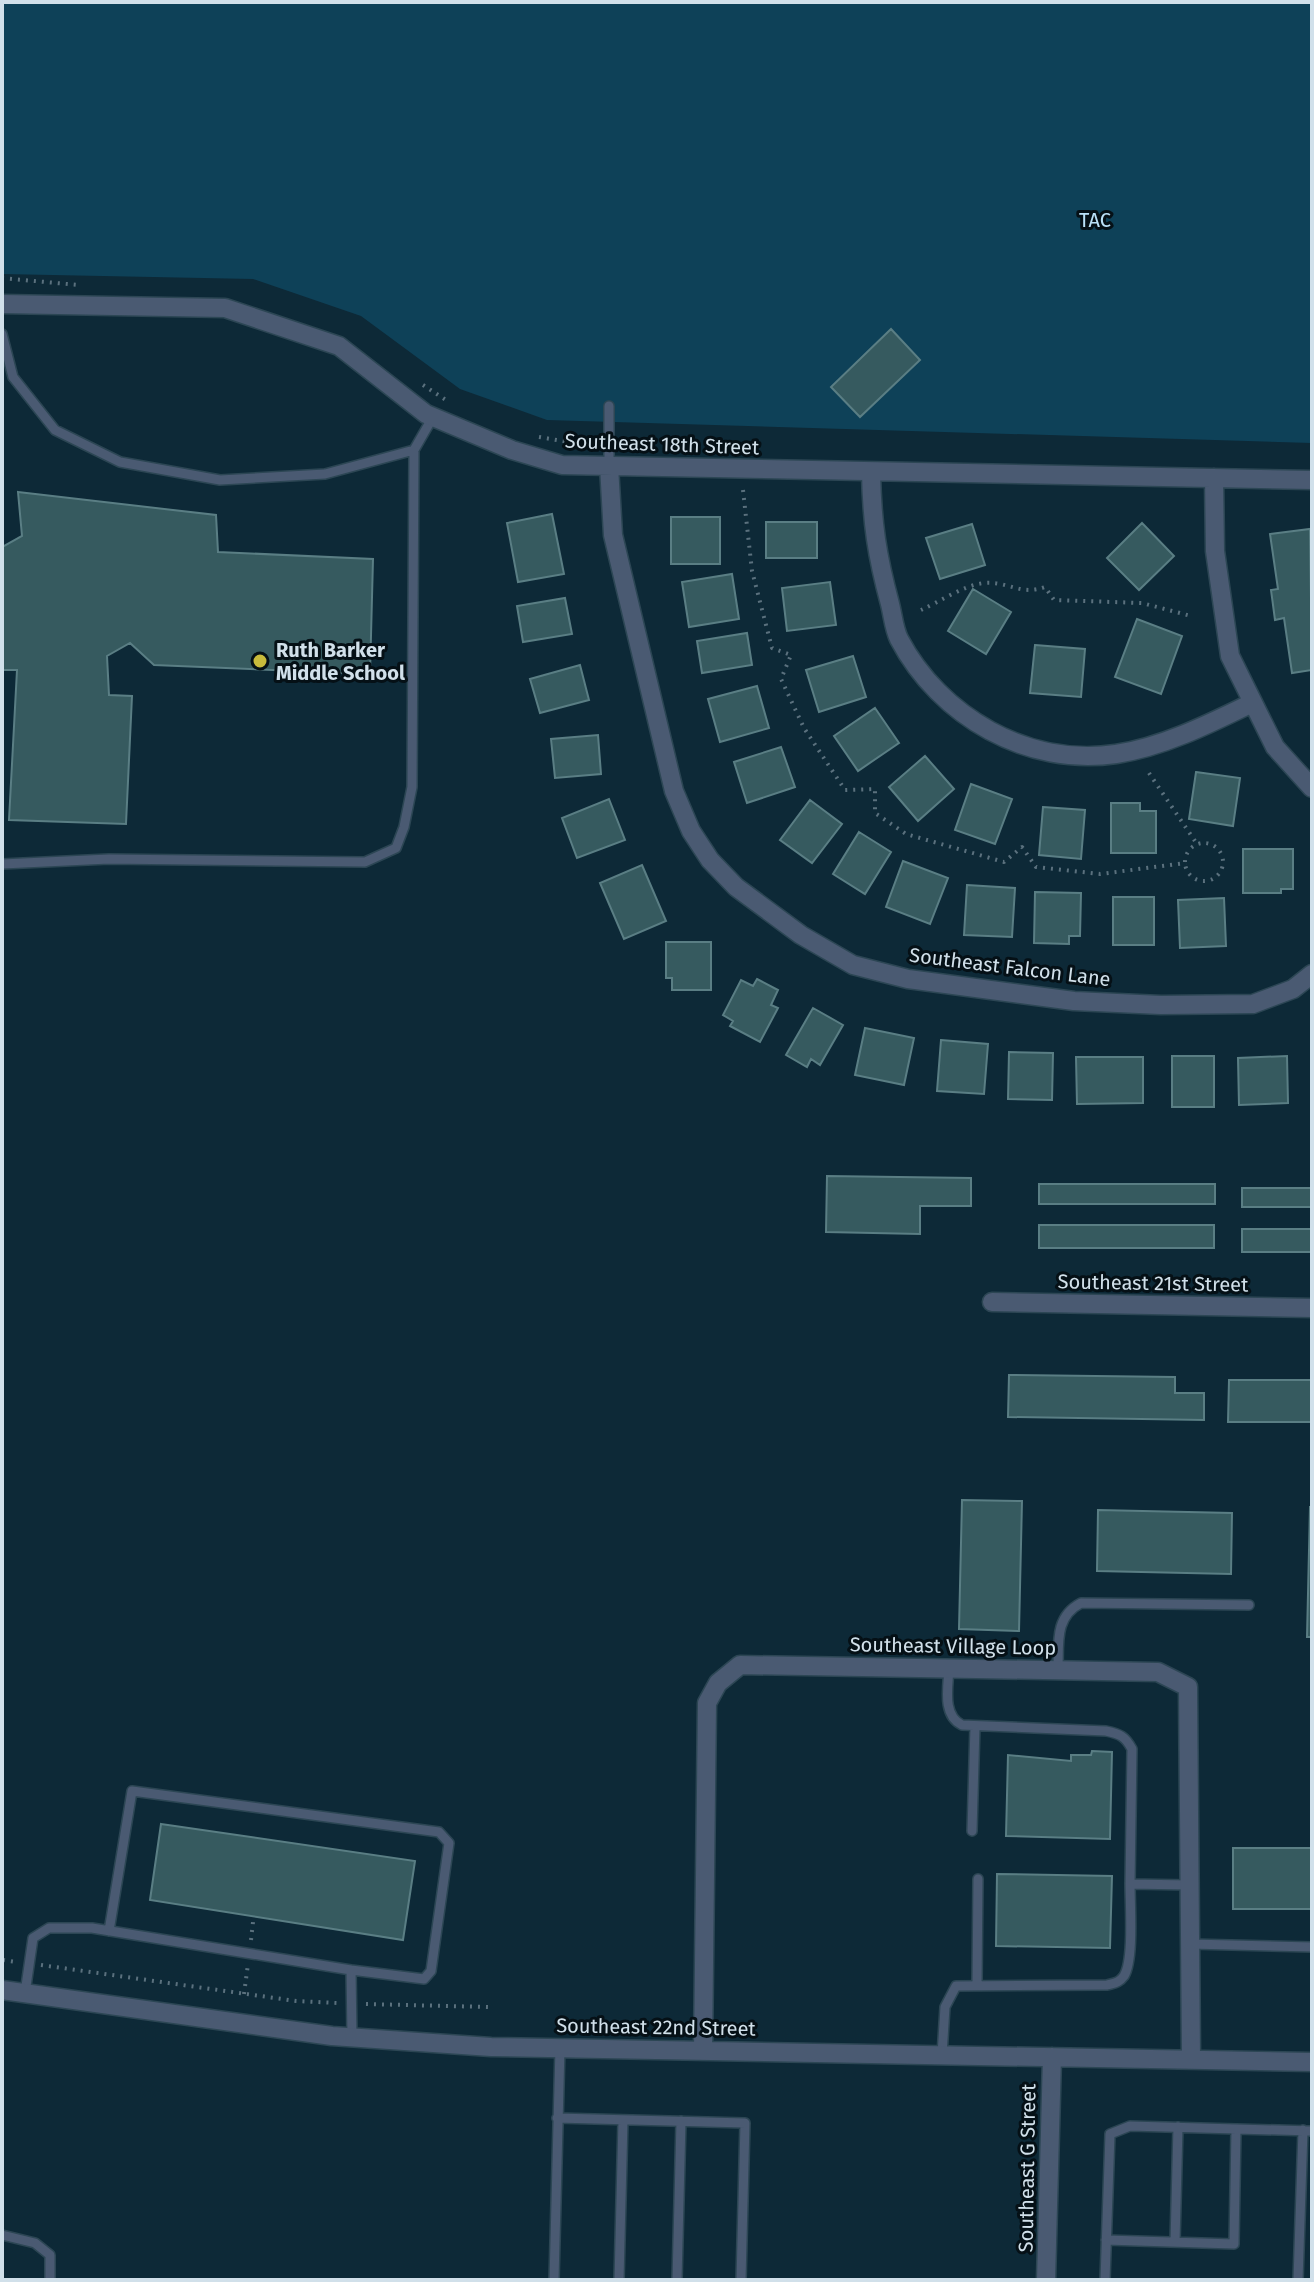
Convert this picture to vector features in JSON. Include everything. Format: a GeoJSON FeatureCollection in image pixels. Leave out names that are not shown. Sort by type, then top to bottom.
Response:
{"type":"FeatureCollection","features":[{"type":"Feature","properties":{"kind":"street","name":"Southeast 18th Street"},"geometry":{"type":"LineString","coordinates":[[2,304],[225,308],[339,346],[380,381],[433,417],[512,450],[562,465],[1312,480]]}},
{"type":"Feature","properties":{"kind":"street","name":"Southeast Falcon Lane"},"geometry":{"type":"LineString","coordinates":[[609,466],[613,535],[674,791],[691,831],[710,860],[760,907],[853,965],[908,979],[1074,1001],[1253,1004],[1293,989],[1312,974]]}},
{"type":"Feature","properties":{"kind":"street"},"geometry":{"type":"LineString","coordinates":[[871,473],[873,542],[898,638],[936,693],[989,731],[1050,754],[1118,754],[1203,725],[1252,703]]}},
{"type":"Feature","properties":{"kind":"street"},"geometry":{"type":"LineString","coordinates":[[1214,478],[1215,551],[1230,656],[1275,747],[1312,788]]}},
{"type":"Feature","properties":{"kind":"street","name":"Southeast 21st Street"},"geometry":{"type":"LineString","coordinates":[[992,1302],[1312,1308]]}},
{"type":"Feature","properties":{"kind":"street","name":"Southeast Village Loop"},"geometry":{"type":"LineString","coordinates":[[703,2050],[707,1703],[718,1683],[740,1665],[1058,1670],[1158,1672],[1188,1687],[1191,2059]]}},
{"type":"Feature","properties":{"kind":"street","name":"Southeast 22nd Street"},"geometry":{"type":"LineString","coordinates":[[2,1990],[352,2037],[491,2047],[1312,2062]]}},
{"type":"Feature","properties":{"kind":"street","name":"Southeast G Street"},"geometry":{"type":"LineString","coordinates":[[1046,2280],[1052,2057]]}},
{"type":"Feature","properties":{"kind":"lane"},"geometry":{"type":"LineString","coordinates":[[2,334],[13,377],[55,430],[120,462],[220,480],[325,474],[414,450]]}},
{"type":"Feature","properties":{"kind":"lane"},"geometry":{"type":"LineString","coordinates":[[609,406],[609,466]]}},
{"type":"Feature","properties":{"kind":"lane"},"geometry":{"type":"LineString","coordinates":[[2,864],[109,859],[365,862],[396,848],[404,827],[412,787],[414,450],[433,417]]}},
{"type":"Feature","properties":{"kind":"lane"},"geometry":{"type":"LineString","coordinates":[[1058,1670],[1060,1626],[1070,1609],[1081,1603],[1249,1605]]}},
{"type":"Feature","properties":{"kind":"lane"},"geometry":{"type":"LineString","coordinates":[[942,2055],[948,1997],[956,1986],[1107,1985],[1119,1982],[1126,1974],[1128,1960],[1130,1884],[1132,1749],[1127,1740],[1120,1734],[1106,1731],[975,1726],[952,1720],[948,1712],[949,1668]]}},
{"type":"Feature","properties":{"kind":"lane"},"geometry":{"type":"LineString","coordinates":[[972,1831],[975,1726]]}},
{"type":"Feature","properties":{"kind":"lane"},"geometry":{"type":"LineString","coordinates":[[25,1993],[33,1938],[49,1928],[109,1931],[424,1979],[431,1971],[449,1843],[439,1832],[132,1791],[109,1931]]}},
{"type":"Feature","properties":{"kind":"lane"},"geometry":{"type":"LineString","coordinates":[[977,1984],[978,1879]]}},
{"type":"Feature","properties":{"kind":"lane"},"geometry":{"type":"LineString","coordinates":[[1130,1884],[1189,1885]]}},
{"type":"Feature","properties":{"kind":"lane"},"geometry":{"type":"LineString","coordinates":[[1190,1944],[1312,1947]]}},
{"type":"Feature","properties":{"kind":"lane"},"geometry":{"type":"LineString","coordinates":[[351,1970],[352,2037]]}},
{"type":"Feature","properties":{"kind":"lane"},"geometry":{"type":"LineString","coordinates":[[554,2280],[560,2047]]}},
{"type":"Feature","properties":{"kind":"lane"},"geometry":{"type":"LineString","coordinates":[[557,2118],[745,2123],[741,2280]]}},
{"type":"Feature","properties":{"kind":"lane"},"geometry":{"type":"LineString","coordinates":[[619,2280],[623,2120]]}},
{"type":"Feature","properties":{"kind":"lane"},"geometry":{"type":"LineString","coordinates":[[677,2280],[681,2121]]}},
{"type":"Feature","properties":{"kind":"lane"},"geometry":{"type":"LineString","coordinates":[[1105,2280],[1110,2134],[1130,2126],[1307,2130],[1298,2280]]}},
{"type":"Feature","properties":{"kind":"lane"},"geometry":{"type":"LineString","coordinates":[[1175,2242],[1178,2127]]}},
{"type":"Feature","properties":{"kind":"lane"},"geometry":{"type":"LineString","coordinates":[[1106,2240],[1234,2244],[1236,2129]]}},
{"type":"Feature","properties":{"kind":"lane"},"geometry":{"type":"LineString","coordinates":[[2,2235],[35,2243],[50,2255],[50,2280]]}},
{"type":"Feature","properties":{"kind":"path"},"geometry":{"type":"LineString","coordinates":[[2,278],[91,286]]}},
{"type":"Feature","properties":{"kind":"path"},"geometry":{"type":"LineString","coordinates":[[413,379],[453,405]]}},
{"type":"Feature","properties":{"kind":"path"},"geometry":{"type":"LineString","coordinates":[[528,435],[609,446]]}},
{"type":"Feature","properties":{"kind":"path"},"geometry":{"type":"LineString","coordinates":[[743,490],[752,571],[772,648],[791,655],[781,679],[804,728],[845,790],[875,789],[875,813],[906,834],[1004,862],[1022,847],[1036,867],[1100,874],[1186,863]]}},
{"type":"Feature","properties":{"kind":"path"},"geometry":{"type":"LineString","coordinates":[[921,610],[980,583],[998,583],[1028,593],[1045,587],[1054,600],[1142,603],[1191,616]]}},
{"type":"Feature","properties":{"kind":"path"},"geometry":{"type":"LineString","coordinates":[[1149,773],[1198,844]]}},
{"type":"Feature","properties":{"kind":"path"},"geometry":{"type":"LineString","coordinates":[[1206,843],[1218,848],[1223,860],[1221,871],[1212,879],[1200,880],[1190,874],[1186,863],[1189,851],[1198,844],[1206,843]]}},
{"type":"Feature","properties":{"kind":"path"},"geometry":{"type":"LineString","coordinates":[[3,1960],[296,2001],[488,2007]]}},
{"type":"Feature","properties":{"kind":"green space","name":"TAC"},"geometry":{"type":"Polygon","coordinates":[[[2,2],[1312,2],[1312,443],[547,420],[460,389],[361,316],[253,279],[2,274],[2,2]]]}},
{"type":"Feature","properties":{"kind":"building"},"geometry":{"type":"Polygon","coordinates":[[[891,329],[920,360],[860,417],[831,387],[891,329]]]}},
{"type":"Feature","properties":{"kind":"building","name":"Ruth Barker Middle School"},"geometry":{"type":"Polygon","coordinates":[[[18,492],[216,515],[218,552],[373,559],[370,674],[154,665],[130,643],[107,656],[109,695],[132,696],[126,824],[9,820],[17,670],[2,670],[2,547],[22,536],[18,492]]]}},
{"type":"Feature","properties":{"kind":"building"},"geometry":{"type":"Polygon","coordinates":[[[552,514],[564,574],[518,582],[507,523],[552,514]]]}},
{"type":"Feature","properties":{"kind":"building"},"geometry":{"type":"Polygon","coordinates":[[[671,517],[720,517],[720,564],[671,564],[671,517]]]}},
{"type":"Feature","properties":{"kind":"building"},"geometry":{"type":"Polygon","coordinates":[[[766,522],[817,522],[817,558],[766,558],[766,522]]]}},
{"type":"Feature","properties":{"kind":"building"},"geometry":{"type":"Polygon","coordinates":[[[1142,523],[1174,556],[1139,590],[1107,558],[1142,523]]]}},
{"type":"Feature","properties":{"kind":"building"},"geometry":{"type":"Polygon","coordinates":[[[972,524],[985,565],[940,579],[926,538],[972,524]]]}},
{"type":"Feature","properties":{"kind":"building"},"geometry":{"type":"Polygon","coordinates":[[[1310,529],[1312,670],[1292,673],[1284,618],[1275,620],[1271,590],[1278,589],[1270,534],[1310,529]]]}},
{"type":"Feature","properties":{"kind":"building"},"geometry":{"type":"Polygon","coordinates":[[[732,574],[739,619],[689,627],[682,582],[732,574]]]}},
{"type":"Feature","properties":{"kind":"building"},"geometry":{"type":"Polygon","coordinates":[[[830,582],[836,625],[787,631],[782,588],[830,582]]]}},
{"type":"Feature","properties":{"kind":"building"},"geometry":{"type":"Polygon","coordinates":[[[973,589],[1011,612],[986,654],[948,631],[973,589]]]}},
{"type":"Feature","properties":{"kind":"building"},"geometry":{"type":"Polygon","coordinates":[[[565,598],[572,634],[523,642],[517,606],[565,598]]]}},
{"type":"Feature","properties":{"kind":"building"},"geometry":{"type":"Polygon","coordinates":[[[1137,619],[1182,636],[1161,694],[1115,677],[1137,619]]]}},
{"type":"Feature","properties":{"kind":"building"},"geometry":{"type":"Polygon","coordinates":[[[747,633],[752,665],[702,673],[697,641],[747,633]]]}},
{"type":"Feature","properties":{"kind":"building"},"geometry":{"type":"Polygon","coordinates":[[[1035,645],[1085,649],[1081,697],[1030,693],[1035,645]]]}},
{"type":"Feature","properties":{"kind":"building"},"geometry":{"type":"Polygon","coordinates":[[[853,656],[866,697],[819,712],[806,670],[853,656]]]}},
{"type":"Feature","properties":{"kind":"building"},"geometry":{"type":"Polygon","coordinates":[[[580,665],[589,700],[540,713],[530,679],[580,665]]]}},
{"type":"Feature","properties":{"kind":"building"},"geometry":{"type":"Polygon","coordinates":[[[757,686],[769,728],[720,742],[708,699],[757,686]]]}},
{"type":"Feature","properties":{"kind":"building"},"geometry":{"type":"Polygon","coordinates":[[[875,708],[899,743],[858,771],[834,736],[875,708]]]}},
{"type":"Feature","properties":{"kind":"building"},"geometry":{"type":"Polygon","coordinates":[[[598,735],[601,774],[555,778],[551,739],[598,735]]]}},
{"type":"Feature","properties":{"kind":"building"},"geometry":{"type":"Polygon","coordinates":[[[781,747],[795,787],[747,803],[734,762],[781,747]]]}},
{"type":"Feature","properties":{"kind":"building"},"geometry":{"type":"Polygon","coordinates":[[[925,756],[954,789],[918,821],[889,787],[925,756]]]}},
{"type":"Feature","properties":{"kind":"building"},"geometry":{"type":"Polygon","coordinates":[[[1196,772],[1240,778],[1233,826],[1189,819],[1196,772]]]}},
{"type":"Feature","properties":{"kind":"building"},"geometry":{"type":"Polygon","coordinates":[[[971,784],[1012,799],[995,844],[955,830],[971,784]]]}},
{"type":"Feature","properties":{"kind":"building"},"geometry":{"type":"Polygon","coordinates":[[[609,799],[625,840],[577,858],[562,818],[609,799]]]}},
{"type":"Feature","properties":{"kind":"building"},"geometry":{"type":"Polygon","coordinates":[[[810,800],[842,824],[812,863],[780,840],[810,800]]]}},
{"type":"Feature","properties":{"kind":"building"},"geometry":{"type":"Polygon","coordinates":[[[1111,803],[1140,803],[1140,811],[1156,811],[1156,853],[1111,853],[1111,803]]]}},
{"type":"Feature","properties":{"kind":"building"},"geometry":{"type":"Polygon","coordinates":[[[1043,807],[1085,810],[1081,859],[1039,855],[1043,807]]]}},
{"type":"Feature","properties":{"kind":"building"},"geometry":{"type":"Polygon","coordinates":[[[859,832],[891,852],[865,894],[833,874],[859,832]]]}},
{"type":"Feature","properties":{"kind":"building"},"geometry":{"type":"Polygon","coordinates":[[[1243,849],[1293,849],[1293,889],[1281,889],[1281,893],[1243,893],[1243,849]]]}},
{"type":"Feature","properties":{"kind":"building"},"geometry":{"type":"Polygon","coordinates":[[[903,861],[948,878],[930,924],[886,907],[903,861]]]}},
{"type":"Feature","properties":{"kind":"building"},"geometry":{"type":"Polygon","coordinates":[[[642,865],[666,921],[624,939],[600,883],[642,865]]]}},
{"type":"Feature","properties":{"kind":"building"},"geometry":{"type":"Polygon","coordinates":[[[967,885],[1015,888],[1012,937],[964,935],[967,885]]]}},
{"type":"Feature","properties":{"kind":"building"},"geometry":{"type":"Polygon","coordinates":[[[1035,892],[1081,893],[1080,936],[1069,936],[1069,944],[1034,943],[1035,892]]]}},
{"type":"Feature","properties":{"kind":"building"},"geometry":{"type":"Polygon","coordinates":[[[1113,897],[1154,897],[1154,945],[1113,945],[1113,897]]]}},
{"type":"Feature","properties":{"kind":"building"},"geometry":{"type":"Polygon","coordinates":[[[1224,898],[1226,946],[1180,948],[1178,900],[1224,898]]]}},
{"type":"Feature","properties":{"kind":"building"},"geometry":{"type":"Polygon","coordinates":[[[666,942],[711,942],[711,990],[672,990],[672,978],[666,978],[666,942]]]}},
{"type":"Feature","properties":{"kind":"building"},"geometry":{"type":"Polygon","coordinates":[[[757,979],[778,990],[771,1005],[778,1008],[760,1042],[730,1026],[733,1021],[723,1015],[741,980],[753,986],[757,979]]]}},
{"type":"Feature","properties":{"kind":"building"},"geometry":{"type":"Polygon","coordinates":[[[813,1008],[843,1025],[820,1065],[811,1059],[807,1067],[786,1055],[813,1008]]]}},
{"type":"Feature","properties":{"kind":"building"},"geometry":{"type":"Polygon","coordinates":[[[865,1028],[914,1038],[904,1085],[855,1075],[865,1028]]]}},
{"type":"Feature","properties":{"kind":"building"},"geometry":{"type":"Polygon","coordinates":[[[941,1040],[988,1044],[984,1094],[937,1091],[941,1040]]]}},
{"type":"Feature","properties":{"kind":"building"},"geometry":{"type":"Polygon","coordinates":[[[1009,1052],[1053,1053],[1052,1100],[1008,1099],[1009,1052]]]}},
{"type":"Feature","properties":{"kind":"building"},"geometry":{"type":"Polygon","coordinates":[[[1172,1056],[1214,1056],[1214,1107],[1172,1107],[1172,1056]]]}},
{"type":"Feature","properties":{"kind":"building"},"geometry":{"type":"Polygon","coordinates":[[[1287,1056],[1288,1103],[1239,1105],[1238,1058],[1287,1056]]]}},
{"type":"Feature","properties":{"kind":"building"},"geometry":{"type":"Polygon","coordinates":[[[1076,1057],[1143,1057],[1143,1103],[1077,1104],[1076,1057]]]}},
{"type":"Feature","properties":{"kind":"building"},"geometry":{"type":"Polygon","coordinates":[[[827,1176],[971,1178],[971,1206],[920,1206],[920,1234],[826,1232],[827,1176]]]}},
{"type":"Feature","properties":{"kind":"building"},"geometry":{"type":"Polygon","coordinates":[[[1039,1184],[1215,1184],[1215,1204],[1039,1204],[1039,1184]]]}},
{"type":"Feature","properties":{"kind":"building"},"geometry":{"type":"Polygon","coordinates":[[[1242,1188],[1312,1188],[1312,1207],[1242,1207],[1242,1188]]]}},
{"type":"Feature","properties":{"kind":"building"},"geometry":{"type":"Polygon","coordinates":[[[1039,1225],[1214,1225],[1214,1248],[1039,1248],[1039,1225]]]}},
{"type":"Feature","properties":{"kind":"building"},"geometry":{"type":"Polygon","coordinates":[[[1242,1229],[1312,1229],[1312,1252],[1242,1252],[1242,1229]]]}},
{"type":"Feature","properties":{"kind":"building"},"geometry":{"type":"Polygon","coordinates":[[[1009,1375],[1175,1377],[1175,1393],[1204,1393],[1204,1420],[1008,1417],[1009,1375]]]}},
{"type":"Feature","properties":{"kind":"building"},"geometry":{"type":"Polygon","coordinates":[[[1229,1380],[1312,1380],[1312,1422],[1228,1422],[1229,1380]]]}},
{"type":"Feature","properties":{"kind":"building"},"geometry":{"type":"Polygon","coordinates":[[[962,1500],[1022,1501],[1019,1631],[959,1629],[962,1500]]]}},
{"type":"Feature","properties":{"kind":"building"},"geometry":{"type":"Polygon","coordinates":[[[1310,1507],[1312,1637],[1307,1637],[1310,1507]]]}},
{"type":"Feature","properties":{"kind":"building"},"geometry":{"type":"Polygon","coordinates":[[[1098,1510],[1232,1513],[1231,1574],[1097,1571],[1098,1510]]]}},
{"type":"Feature","properties":{"kind":"building"},"geometry":{"type":"Polygon","coordinates":[[[1092,1751],[1112,1752],[1110,1839],[1006,1836],[1008,1755],[1071,1761],[1071,1755],[1091,1755],[1092,1751]]]}},
{"type":"Feature","properties":{"kind":"building"},"geometry":{"type":"Polygon","coordinates":[[[161,1824],[415,1861],[403,1940],[150,1900],[161,1824]]]}},
{"type":"Feature","properties":{"kind":"building"},"geometry":{"type":"Polygon","coordinates":[[[1233,1848],[1312,1848],[1312,1909],[1233,1909],[1233,1848]]]}},
{"type":"Feature","properties":{"kind":"building"},"geometry":{"type":"Polygon","coordinates":[[[997,1874],[1112,1876],[1110,1948],[996,1946],[997,1874]]]}},
{"type":"Feature","properties":{"kind":"place","name":"Ruth Barker Middle School"},"geometry":{"type":"Point","coordinates":[260,661]}}]}
